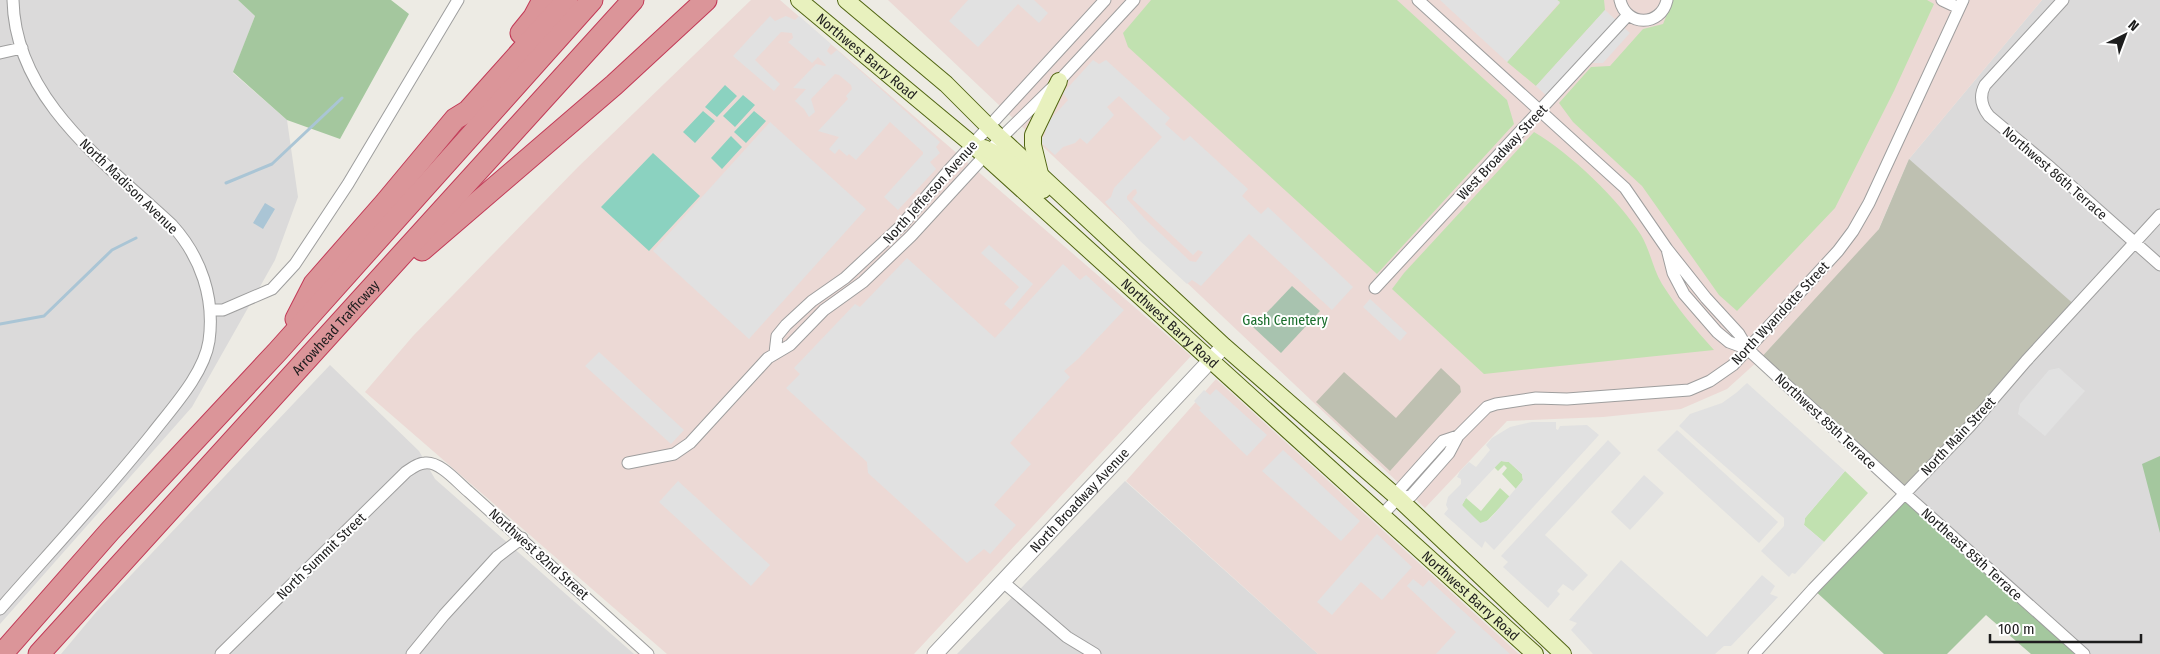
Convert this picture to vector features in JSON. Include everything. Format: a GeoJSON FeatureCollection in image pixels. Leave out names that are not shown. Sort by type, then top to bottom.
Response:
{"type":"FeatureCollection","features":[{"type":"Feature","properties":{"kind":"highway"},"geometry":{"type":"LineString","coordinates":[[278,351],[314,284],[386,204],[455,119],[462,104],[534,17],[543,0]]}},
{"type":"Feature","properties":{"kind":"highway"},"geometry":{"type":"LineString","coordinates":[[455,119],[468,110],[566,0]]}},
{"type":"Feature","properties":{"kind":"highway","name":"Arrowhead Trafficway"},"geometry":{"type":"LineString","coordinates":[[2,654],[110,531],[278,351],[592,0]]}},
{"type":"Feature","properties":{"kind":"highway","name":"Arrowhead Trafficway"},"geometry":{"type":"LineString","coordinates":[[39,654],[633,0]]}},
{"type":"Feature","properties":{"kind":"highway"},"geometry":{"type":"LineString","coordinates":[[359,303],[614,86],[706,0]]}},
{"type":"Feature","properties":{"kind":"main road","name":"Northwest Barry Road"},"geometry":{"type":"LineString","coordinates":[[799,0],[988,143],[1040,174],[1224,346],[1398,498],[1563,654]]}},
{"type":"Feature","properties":{"kind":"main road","name":"Northwest Barry Road"},"geometry":{"type":"LineString","coordinates":[[846,0],[946,84],[988,143],[1211,360],[1535,654]]}},
{"type":"Feature","properties":{"kind":"main road"},"geometry":{"type":"LineString","coordinates":[[1040,174],[1033,145],[1033,135],[1059,81]]}},
{"type":"Feature","properties":{"kind":"main road"},"geometry":{"type":"LineString","coordinates":[[988,143],[1060,204],[1082,212]]}},
{"type":"Feature","properties":{"kind":"street","name":"North Madison Avenue"},"geometry":{"type":"LineString","coordinates":[[0,609],[116,479],[193,382],[209,342],[210,310],[201,269],[186,241],[172,225],[80,139],[54,110],[34,77],[22,48],[13,0]]}},
{"type":"Feature","properties":{"kind":"street"},"geometry":{"type":"LineString","coordinates":[[210,310],[223,310],[272,289],[295,264],[348,184],[458,0]]}},
{"type":"Feature","properties":{"kind":"street","name":"North Jefferson Avenue"},"geometry":{"type":"LineString","coordinates":[[628,463],[674,454],[690,443],[775,353],[790,345],[824,310],[856,288],[887,260],[911,236],[1084,23],[1105,0]]}},
{"type":"Feature","properties":{"kind":"street","name":"North Jefferson Avenue"},"geometry":{"type":"LineString","coordinates":[[775,353],[777,336],[786,325],[812,301],[845,278],[880,247],[988,143],[1059,81],[1134,0]]}},
{"type":"Feature","properties":{"kind":"street","name":"Northwest 85th Terrace"},"geometry":{"type":"LineString","coordinates":[[1418,0],[1625,188],[1667,249],[1706,298],[1740,334],[1748,349],[1904,493]]}},
{"type":"Feature","properties":{"kind":"street"},"geometry":{"type":"LineString","coordinates":[[1620,0],[1628,15],[1639,20],[1651,20],[1662,13],[1667,0]]}},
{"type":"Feature","properties":{"kind":"street"},"geometry":{"type":"LineString","coordinates":[[1942,0],[1961,4]]}},
{"type":"Feature","properties":{"kind":"street","name":"Northwest 86th Terrace"},"geometry":{"type":"LineString","coordinates":[[2064,0],[1990,80],[1982,92],[1981,100],[1984,109],[1989,116],[2097,208],[2160,266]]}},
{"type":"Feature","properties":{"kind":"street","name":"North Wyandotte Street"},"geometry":{"type":"LineString","coordinates":[[1382,515],[1398,498],[1411,496],[1449,453],[1458,436],[1486,407],[1536,398],[1567,399],[1689,390],[1710,382],[1732,365],[1838,251],[1853,231],[1869,203],[1961,4]]}},
{"type":"Feature","properties":{"kind":"street","name":"West Broadway Street"},"geometry":{"type":"LineString","coordinates":[[1375,288],[1628,15]]}},
{"type":"Feature","properties":{"kind":"street"},"geometry":{"type":"LineString","coordinates":[[0,52],[22,48]]}},
{"type":"Feature","properties":{"kind":"street","name":"North Main Street"},"geometry":{"type":"LineString","coordinates":[[1754,654],[1904,493],[1970,426],[2026,361],[2160,215]]}},
{"type":"Feature","properties":{"kind":"street","name":"North Broadway Avenue"},"geometry":{"type":"LineString","coordinates":[[935,654],[1224,346]]}},
{"type":"Feature","properties":{"kind":"street","name":"Northwest 82nd Street"},"geometry":{"type":"LineString","coordinates":[[425,463],[432,463],[441,469],[522,538],[635,650],[648,654]]}},
{"type":"Feature","properties":{"kind":"street","name":"North Summit Street"},"geometry":{"type":"LineString","coordinates":[[221,654],[406,472],[416,465],[425,463]]}},
{"type":"Feature","properties":{"kind":"street","name":"Northeast 85th Terrace"},"geometry":{"type":"LineString","coordinates":[[1904,493],[2084,654]]}},
{"type":"Feature","properties":{"kind":"street"},"geometry":{"type":"LineString","coordinates":[[412,654],[497,557],[522,538]]}},
{"type":"Feature","properties":{"kind":"street"},"geometry":{"type":"LineString","coordinates":[[1002,581],[1067,637],[1095,654]]}},
{"type":"Feature","properties":{"kind":"shaded area"},"geometry":{"type":"Polygon","coordinates":[[[0,0],[238,0],[255,16],[233,73],[287,120],[298,197],[275,260],[192,407],[0,624],[0,0]]]}},
{"type":"Feature","properties":{"kind":"shaded area"},"geometry":{"type":"Polygon","coordinates":[[[751,0],[780,0],[1191,356],[914,654],[667,654],[365,392],[413,336],[578,167],[751,0]]]}},
{"type":"Feature","properties":{"kind":"shaded area"},"geometry":{"type":"Polygon","coordinates":[[[888,0],[2042,0],[1909,159],[1877,233],[1758,361],[1727,389],[1681,409],[1603,417],[1507,421],[1425,508],[888,0]]]}},
{"type":"Feature","properties":{"kind":"shaded area"},"geometry":{"type":"Polygon","coordinates":[[[968,0],[1034,0],[1048,13],[1039,23],[1018,4],[978,47],[949,21],[968,0]]]}},
{"type":"Feature","properties":{"kind":"shaded area"},"geometry":{"type":"Polygon","coordinates":[[[1440,0],[1557,0],[1560,2],[1507,62],[1440,0]]]}},
{"type":"Feature","properties":{"kind":"shaded area"},"geometry":{"type":"Polygon","coordinates":[[[2042,0],[2160,0],[2160,654],[2089,654],[1904,493],[1879,229],[1909,159],[2042,0]]]}},
{"type":"Feature","properties":{"kind":"shaded area"},"geometry":{"type":"Polygon","coordinates":[[[1605,10],[1630,33],[1603,63],[1583,63],[1550,99],[1536,86],[1605,10]]]}},
{"type":"Feature","properties":{"kind":"shaded area"},"geometry":{"type":"Polygon","coordinates":[[[770,16],[775,21],[786,16],[795,20],[799,16],[831,44],[827,51],[831,55],[837,50],[940,142],[936,147],[940,153],[930,162],[936,169],[898,210],[884,197],[923,152],[890,122],[856,160],[849,154],[847,156],[839,149],[835,154],[829,149],[839,137],[818,131],[848,99],[846,96],[852,89],[851,85],[835,74],[811,99],[815,112],[809,117],[804,109],[795,101],[806,89],[793,88],[816,64],[826,65],[818,57],[812,63],[788,42],[793,38],[792,33],[781,32],[755,60],[780,84],[774,91],[733,56],[770,16]]]}},
{"type":"Feature","properties":{"kind":"shaded area"},"geometry":{"type":"Polygon","coordinates":[[[1093,60],[1099,64],[1106,60],[1170,118],[1165,124],[1184,141],[1190,136],[1248,189],[1242,196],[1261,214],[1268,207],[1353,287],[1332,310],[1249,234],[1201,286],[1192,280],[1187,284],[1139,240],[1105,202],[1111,197],[1114,188],[1162,137],[1119,96],[1107,107],[1114,115],[1087,144],[1080,138],[1075,143],[1063,147],[1055,155],[1039,141],[1045,135],[1047,123],[1068,100],[1063,93],[1093,60]],[[1136,189],[1133,190],[1127,196],[1127,199],[1146,220],[1190,261],[1196,262],[1203,252],[1198,250],[1193,255],[1132,199],[1137,193],[1136,189]]]}},
{"type":"Feature","properties":{"kind":"shaded area"},"geometry":{"type":"Polygon","coordinates":[[[770,122],[866,209],[749,339],[653,251],[770,122]]]}},
{"type":"Feature","properties":{"kind":"shaded area"},"geometry":{"type":"Polygon","coordinates":[[[1909,159],[2077,307],[1904,493],[1758,361],[1879,229],[1909,159]]]}},
{"type":"Feature","properties":{"kind":"shaded area"},"geometry":{"type":"Polygon","coordinates":[[[989,245],[1033,284],[1011,310],[1004,304],[1019,287],[981,253],[989,245]]]}},
{"type":"Feature","properties":{"kind":"shaded area"},"geometry":{"type":"Polygon","coordinates":[[[907,258],[995,338],[1063,264],[1080,280],[1086,275],[1124,310],[1078,359],[1064,371],[1070,377],[1010,443],[1031,464],[994,505],[1016,525],[990,554],[984,549],[967,563],[868,473],[867,462],[786,388],[800,374],[794,368],[855,304],[860,307],[907,258]]]}},
{"type":"Feature","properties":{"kind":"shaded area"},"geometry":{"type":"Polygon","coordinates":[[[1370,299],[1407,333],[1400,341],[1363,307],[1370,299]]]}},
{"type":"Feature","properties":{"kind":"shaded area"},"geometry":{"type":"Polygon","coordinates":[[[599,352],[684,430],[671,444],[585,366],[599,352]]]}},
{"type":"Feature","properties":{"kind":"shaded area"},"geometry":{"type":"Polygon","coordinates":[[[330,365],[419,451],[435,479],[634,654],[61,654],[97,611],[330,365]]]}},
{"type":"Feature","properties":{"kind":"shaded area"},"geometry":{"type":"Polygon","coordinates":[[[1441,368],[1460,386],[1461,392],[1390,471],[1316,402],[1344,372],[1396,418],[1441,368]]]}},
{"type":"Feature","properties":{"kind":"shaded area"},"geometry":{"type":"Polygon","coordinates":[[[2059,368],[2085,391],[2045,436],[2018,414],[2020,404],[2049,370],[2059,368]]]}},
{"type":"Feature","properties":{"kind":"shaded area"},"geometry":{"type":"Polygon","coordinates":[[[1216,379],[1519,654],[1318,654],[1126,481],[1216,379]]]}},
{"type":"Feature","properties":{"kind":"shaded area"},"geometry":{"type":"Polygon","coordinates":[[[1747,383],[1845,471],[1805,518],[1804,525],[1824,542],[1795,574],[1792,573],[1789,577],[1761,551],[1784,526],[1784,518],[1679,426],[1690,414],[1722,403],[1747,383]]]}},
{"type":"Feature","properties":{"kind":"shaded area"},"geometry":{"type":"Polygon","coordinates":[[[1216,389],[1267,435],[1247,456],[1199,410],[1201,408],[1194,401],[1204,390],[1210,395],[1216,389]]]}},
{"type":"Feature","properties":{"kind":"shaded area"},"geometry":{"type":"Polygon","coordinates":[[[1532,422],[1556,422],[1556,429],[1558,430],[1560,426],[1587,425],[1599,435],[1494,550],[1485,541],[1482,548],[1444,514],[1448,509],[1446,505],[1448,497],[1461,484],[1461,479],[1457,477],[1460,471],[1469,462],[1476,467],[1490,450],[1486,445],[1492,438],[1510,427],[1532,422]],[[1501,461],[1466,498],[1462,505],[1480,523],[1489,520],[1523,480],[1522,474],[1509,462],[1501,461]]]}},
{"type":"Feature","properties":{"kind":"shaded area"},"geometry":{"type":"Polygon","coordinates":[[[1677,430],[1778,522],[1759,543],[1657,450],[1677,430]]]}},
{"type":"Feature","properties":{"kind":"shaded area"},"geometry":{"type":"Polygon","coordinates":[[[1608,440],[1621,453],[1545,535],[1588,575],[1573,591],[1563,584],[1557,591],[1560,594],[1548,608],[1503,567],[1508,562],[1501,556],[1608,440]]]}},
{"type":"Feature","properties":{"kind":"shaded area"},"geometry":{"type":"Polygon","coordinates":[[[1283,450],[1360,521],[1341,541],[1262,471],[1283,450]]]}},
{"type":"Feature","properties":{"kind":"shaded area"},"geometry":{"type":"Polygon","coordinates":[[[1644,475],[1664,493],[1630,530],[1611,512],[1644,475]]]}},
{"type":"Feature","properties":{"kind":"shaded area"},"geometry":{"type":"Polygon","coordinates":[[[678,481],[770,565],[751,586],[659,502],[678,481]]]}},
{"type":"Feature","properties":{"kind":"shaded area"},"geometry":{"type":"Polygon","coordinates":[[[1125,481],[1318,654],[957,654],[1125,481]]]}},
{"type":"Feature","properties":{"kind":"shaded area"},"geometry":{"type":"Polygon","coordinates":[[[1377,534],[1412,567],[1382,600],[1361,582],[1332,615],[1317,602],[1377,534]]]}},
{"type":"Feature","properties":{"kind":"shaded area"},"geometry":{"type":"Polygon","coordinates":[[[1621,560],[1707,637],[1762,575],[1775,586],[1770,594],[1778,597],[1731,646],[1724,646],[1715,654],[1593,654],[1571,630],[1577,623],[1569,620],[1621,560]]]}},
{"type":"Feature","properties":{"kind":"shaded area"},"geometry":{"type":"Polygon","coordinates":[[[1413,579],[1423,587],[1429,580],[1510,654],[1436,654],[1456,632],[1407,586],[1413,579]]]}},
{"type":"Feature","properties":{"kind":"green space"},"geometry":{"type":"Polygon","coordinates":[[[238,0],[391,0],[409,14],[340,139],[287,120],[233,72],[255,16],[238,0]]]}},
{"type":"Feature","properties":{"kind":"green space"},"geometry":{"type":"Polygon","coordinates":[[[1151,0],[1397,0],[1507,100],[1514,124],[1377,274],[1128,47],[1123,33],[1151,0]]]}},
{"type":"Feature","properties":{"kind":"green space"},"geometry":{"type":"Polygon","coordinates":[[[1557,0],[1604,0],[1605,10],[1536,86],[1507,62],[1560,3],[1557,0]]]}},
{"type":"Feature","properties":{"kind":"green space"},"geometry":{"type":"Polygon","coordinates":[[[1673,0],[1927,0],[1934,4],[1894,91],[1835,208],[1737,311],[1719,295],[1642,186],[1573,122],[1559,103],[1591,67],[1610,66],[1643,29],[1663,24],[1673,0]]]}},
{"type":"Feature","properties":{"kind":"green space"},"geometry":{"type":"Polygon","coordinates":[[[725,85],[737,96],[717,117],[705,107],[725,85]]]}},
{"type":"Feature","properties":{"kind":"green space"},"geometry":{"type":"Polygon","coordinates":[[[743,95],[755,105],[735,127],[723,116],[743,95]]]}},
{"type":"Feature","properties":{"kind":"green space"},"geometry":{"type":"Polygon","coordinates":[[[703,111],[715,121],[695,143],[683,132],[703,111]]]}},
{"type":"Feature","properties":{"kind":"green space"},"geometry":{"type":"Polygon","coordinates":[[[754,111],[766,121],[746,143],[734,132],[754,111]]]}},
{"type":"Feature","properties":{"kind":"green space"},"geometry":{"type":"Polygon","coordinates":[[[1534,132],[1563,152],[1593,178],[1632,221],[1647,247],[1659,278],[1668,293],[1686,318],[1714,350],[1484,374],[1392,289],[1404,273],[1534,132]]]}},
{"type":"Feature","properties":{"kind":"green space"},"geometry":{"type":"Polygon","coordinates":[[[731,136],[742,147],[722,169],[711,158],[731,136]]]}},
{"type":"Feature","properties":{"kind":"green space"},"geometry":{"type":"Polygon","coordinates":[[[653,153],[700,196],[649,251],[601,207],[653,153]]]}},
{"type":"Feature","properties":{"kind":"green space","name":"Gash Cemetery"},"geometry":{"type":"Polygon","coordinates":[[[1292,286],[1320,311],[1281,353],[1253,327],[1292,286]]]}},
{"type":"Feature","properties":{"kind":"green space"},"geometry":{"type":"Polygon","coordinates":[[[2160,456],[2160,533],[2142,464],[2160,456]]]}},
{"type":"Feature","properties":{"kind":"green space"},"geometry":{"type":"Polygon","coordinates":[[[1501,461],[1509,462],[1522,474],[1523,480],[1516,489],[1502,474],[1507,468],[1504,465],[1498,471],[1494,467],[1501,461]]]}},
{"type":"Feature","properties":{"kind":"green space"},"geometry":{"type":"Polygon","coordinates":[[[1845,471],[1868,493],[1824,542],[1804,525],[1805,518],[1845,471]]]}},
{"type":"Feature","properties":{"kind":"green space"},"geometry":{"type":"Polygon","coordinates":[[[1500,488],[1510,497],[1485,523],[1480,523],[1463,508],[1462,505],[1466,498],[1481,511],[1500,488]]]}},
{"type":"Feature","properties":{"kind":"green space"},"geometry":{"type":"Polygon","coordinates":[[[1904,493],[2084,654],[2031,654],[1986,615],[1947,654],[1884,654],[1813,589],[1904,493]]]}},
{"type":"Feature","properties":{"kind":"water"},"geometry":{"type":"Polygon","coordinates":[[[265,203],[275,209],[263,229],[253,223],[265,203]]]}},
{"type":"Feature","properties":{"kind":"waterway"},"geometry":{"type":"LineString","coordinates":[[226,183],[272,164],[342,98]]}},
{"type":"Feature","properties":{"kind":"waterway"},"geometry":{"type":"LineString","coordinates":[[0,324],[44,316],[112,250],[136,238]]}}]}
